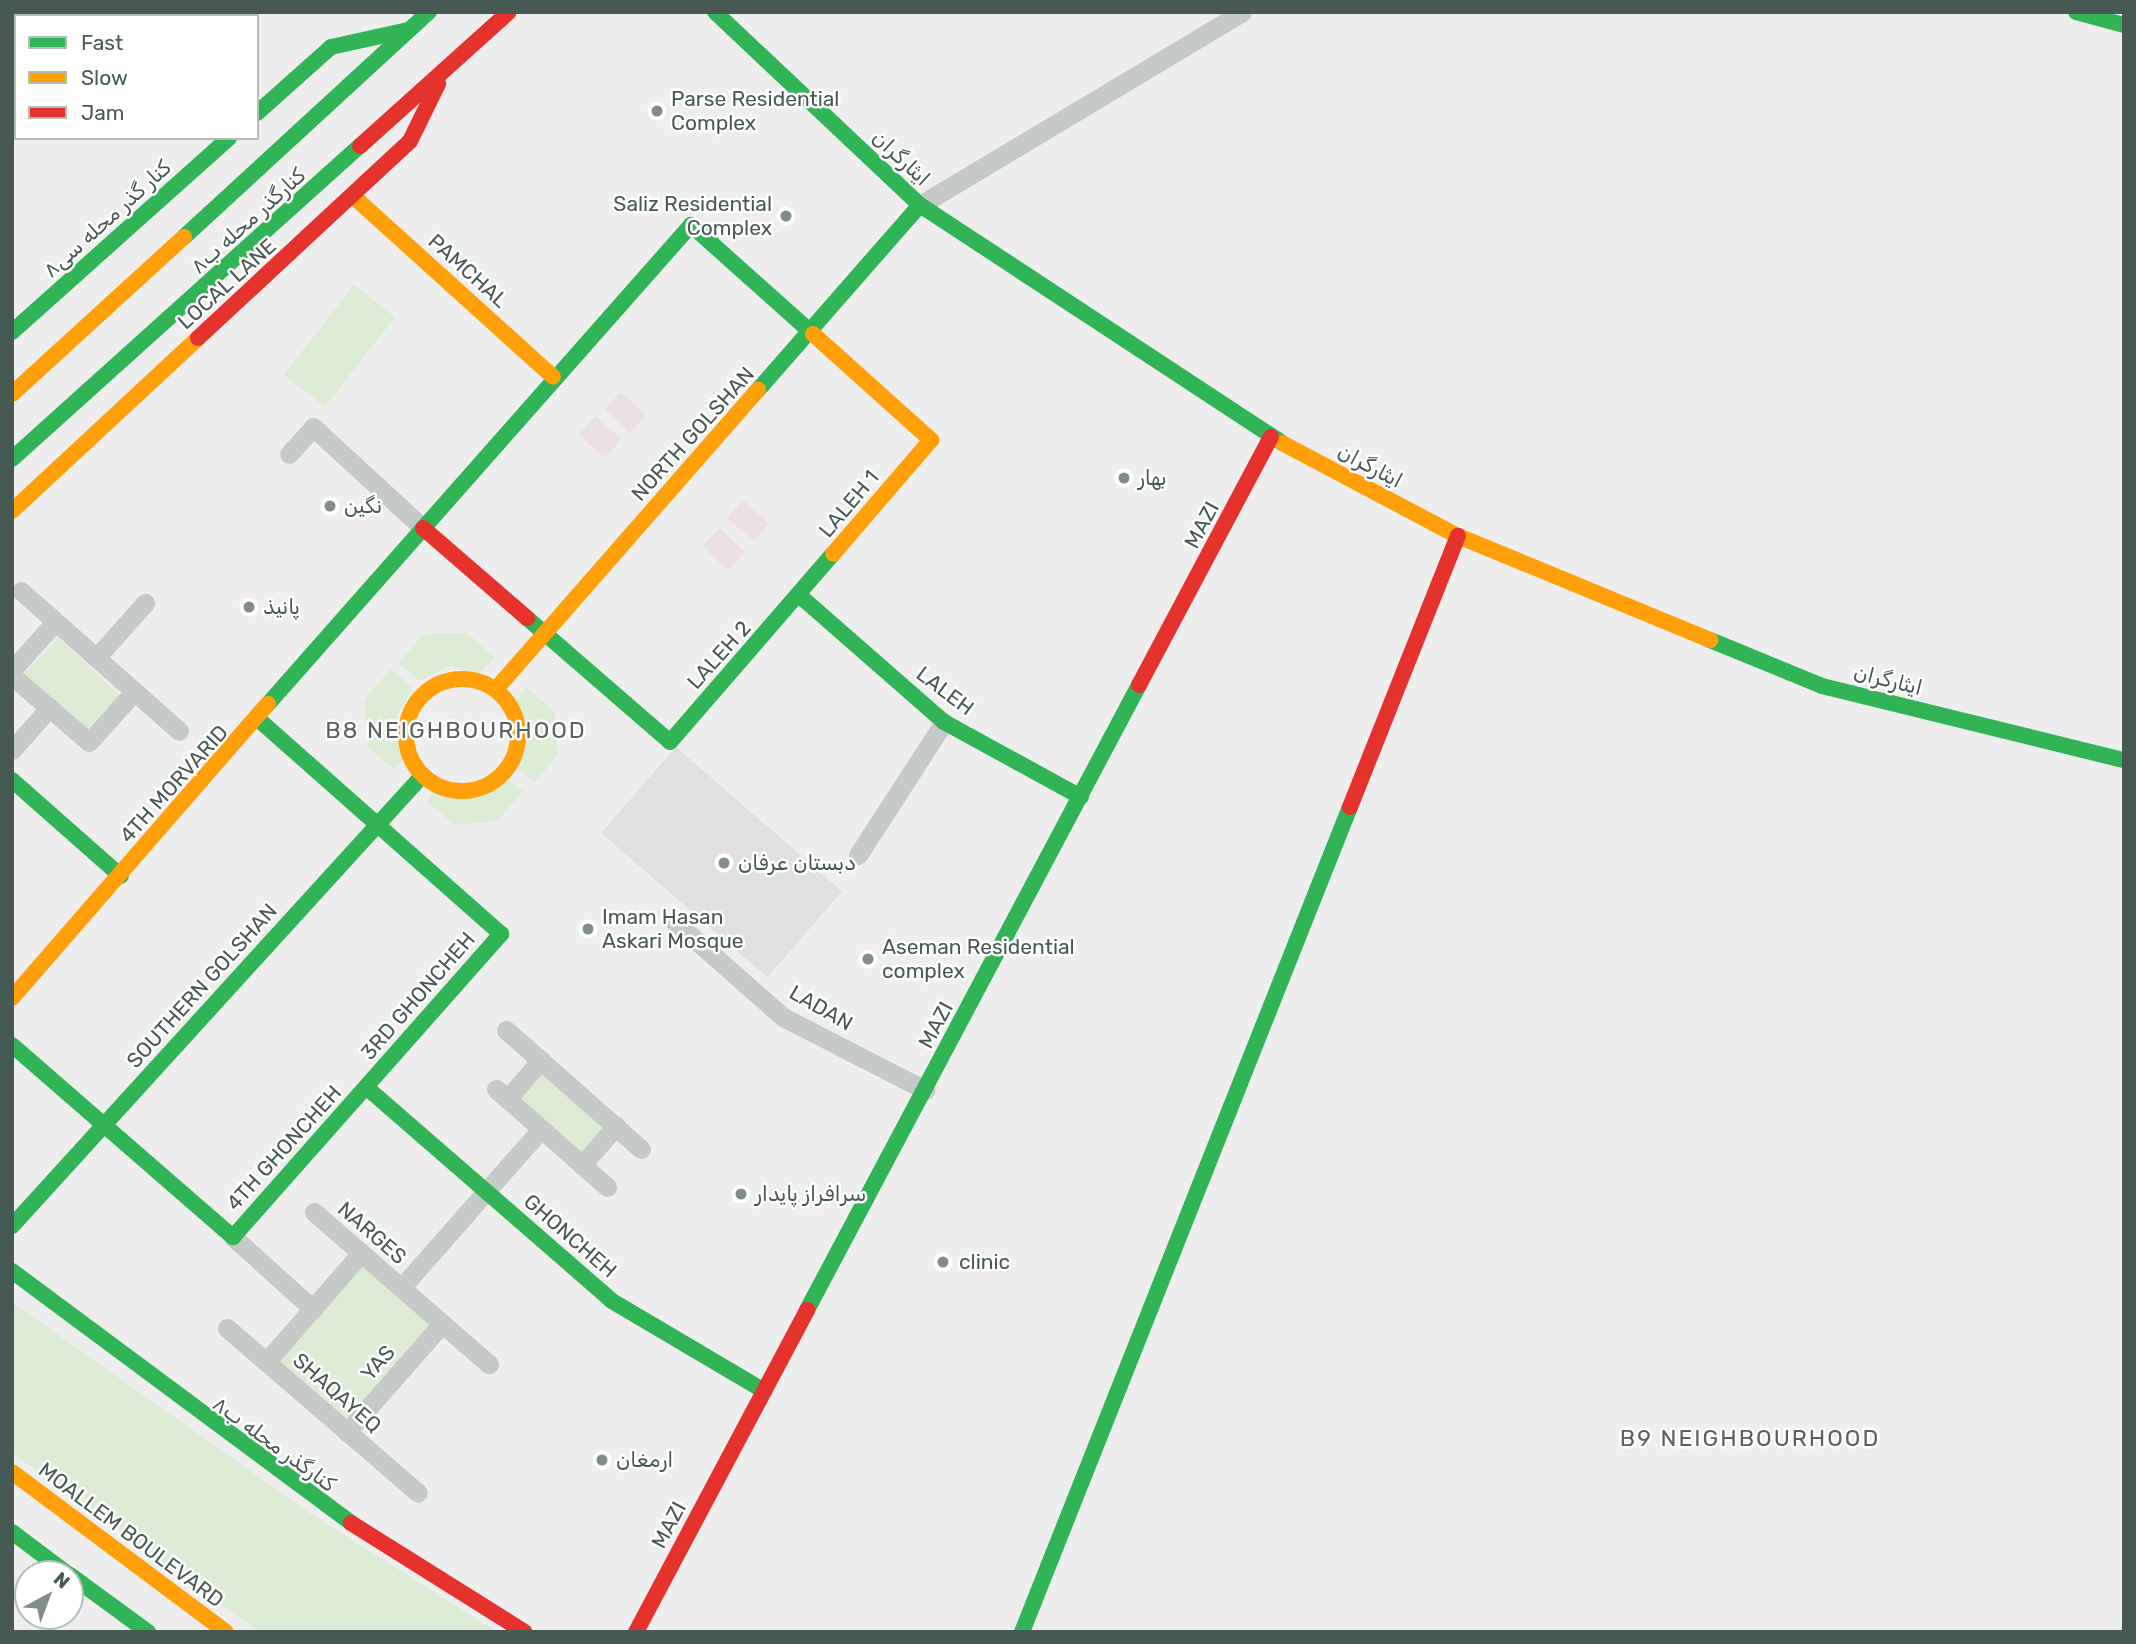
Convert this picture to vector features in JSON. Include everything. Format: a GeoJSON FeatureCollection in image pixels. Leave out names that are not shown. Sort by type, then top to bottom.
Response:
{"type":"FeatureCollection","features":[{"type":"Feature","properties":{"kind":"street"},"geometry":{"type":"LineString","coordinates":[[12,394],[429,12]]}},
{"type":"Feature","properties":{"kind":"street","name":"کنارگذر محله ب۸"},"geometry":{"type":"LineString","coordinates":[[12,459],[509,12]]}},
{"type":"Feature","properties":{"kind":"street","name":"ایثارگران"},"geometry":{"type":"LineString","coordinates":[[715,12],[920,205],[1271,438],[1458,536],[1822,686],[2120,758]]}},
{"type":"Feature","properties":{"kind":"street"},"geometry":{"type":"LineString","coordinates":[[920,205],[1241,12]]}},
{"type":"Feature","properties":{"kind":"street"},"geometry":{"type":"LineString","coordinates":[[2076,12],[2124,25]]}},
{"type":"Feature","properties":{"kind":"street"},"geometry":{"type":"LineString","coordinates":[[259,111],[331,47],[411,29]]}},
{"type":"Feature","properties":{"kind":"street","name":"LOCAL LANE"},"geometry":{"type":"LineString","coordinates":[[12,511],[354,197],[410,141],[445,70]]}},
{"type":"Feature","properties":{"kind":"street","name":"کنار گذر محله سی۸"},"geometry":{"type":"LineString","coordinates":[[12,332],[227,140]]}},
{"type":"Feature","properties":{"kind":"street","name":"PAMCHAL"},"geometry":{"type":"LineString","coordinates":[[354,197],[553,377]]}},
{"type":"Feature","properties":{"kind":"street","name":"NORTH GOLSHAN"},"geometry":{"type":"LineString","coordinates":[[496,689],[812,332],[920,205]]}},
{"type":"Feature","properties":{"kind":"street","name":"4TH MORVARID"},"geometry":{"type":"LineString","coordinates":[[12,998],[260,720],[553,377],[691,225],[812,332]]}},
{"type":"Feature","properties":{"kind":"street","name":"LALEH 1"},"geometry":{"type":"LineString","coordinates":[[800,596],[931,440],[812,332]]}},
{"type":"Feature","properties":{"kind":"street"},"geometry":{"type":"LineString","coordinates":[[289,454],[313,426],[544,634]]}},
{"type":"Feature","properties":{"kind":"street","name":"MAZI"},"geometry":{"type":"LineString","coordinates":[[636,1632],[1271,438]]}},
{"type":"Feature","properties":{"kind":"street"},"geometry":{"type":"LineString","coordinates":[[1022,1632],[1458,536]]}},
{"type":"Feature","properties":{"kind":"street"},"geometry":{"type":"LineString","coordinates":[[21,591],[179,731]]}},
{"type":"Feature","properties":{"kind":"street","name":"LALEH 2"},"geometry":{"type":"LineString","coordinates":[[544,634],[670,742],[800,596]]}},
{"type":"Feature","properties":{"kind":"street","name":"LALEH"},"geometry":{"type":"LineString","coordinates":[[800,596],[944,722],[1081,797]]}},
{"type":"Feature","properties":{"kind":"street"},"geometry":{"type":"LineString","coordinates":[[96,658],[145,603]]}},
{"type":"Feature","properties":{"kind":"street"},"geometry":{"type":"LineString","coordinates":[[12,670],[55,622]]}},
{"type":"Feature","properties":{"kind":"street"},"geometry":{"type":"LineString","coordinates":[[12,676],[89,742],[134,692]]}},
{"type":"Feature","properties":{"kind":"street"},"geometry":{"type":"LineString","coordinates":[[470,679],[496,689],[509,703],[518,729],[505,773],[472,791],[453,791],[423,775],[405,739],[414,704],[443,681],[470,679]]}},
{"type":"Feature","properties":{"kind":"street"},"geometry":{"type":"LineString","coordinates":[[12,750],[50,707]]}},
{"type":"Feature","properties":{"kind":"street"},"geometry":{"type":"LineString","coordinates":[[260,720],[378,824]]}},
{"type":"Feature","properties":{"kind":"street"},"geometry":{"type":"LineString","coordinates":[[858,855],[944,722]]}},
{"type":"Feature","properties":{"kind":"street","name":"SOUTHERN GOLSHAN"},"geometry":{"type":"LineString","coordinates":[[12,1226],[423,775]]}},
{"type":"Feature","properties":{"kind":"street"},"geometry":{"type":"LineString","coordinates":[[12,780],[121,876]]}},
{"type":"Feature","properties":{"kind":"street","name":"3RD GHONCHEH"},"geometry":{"type":"LineString","coordinates":[[366,1087],[501,934],[378,824]]}},
{"type":"Feature","properties":{"kind":"street","name":"LADAN"},"geometry":{"type":"LineString","coordinates":[[674,921],[783,1017],[925,1090]]}},
{"type":"Feature","properties":{"kind":"street"},"geometry":{"type":"LineString","coordinates":[[506,1030],[641,1149]]}},
{"type":"Feature","properties":{"kind":"street"},"geometry":{"type":"LineString","coordinates":[[12,1045],[313,1309]]}},
{"type":"Feature","properties":{"kind":"street"},"geometry":{"type":"LineString","coordinates":[[541,1060],[502,1094],[607,1187]]}},
{"type":"Feature","properties":{"kind":"street","name":"GHONCHEH"},"geometry":{"type":"LineString","coordinates":[[366,1087],[612,1301],[764,1391]]}},
{"type":"Feature","properties":{"kind":"street","name":"4TH GHONCHEH"},"geometry":{"type":"LineString","coordinates":[[233,1237],[366,1087]]}},
{"type":"Feature","properties":{"kind":"street"},"geometry":{"type":"LineString","coordinates":[[582,1165],[615,1126]]}},
{"type":"Feature","properties":{"kind":"street"},"geometry":{"type":"LineString","coordinates":[[401,1288],[541,1129]]}},
{"type":"Feature","properties":{"kind":"street","name":"NARGES"},"geometry":{"type":"LineString","coordinates":[[314,1212],[489,1364]]}},
{"type":"Feature","properties":{"kind":"street"},"geometry":{"type":"LineString","coordinates":[[267,1362],[360,1253]]}},
{"type":"Feature","properties":{"kind":"street","name":"کنارگذر محله ب۸"},"geometry":{"type":"LineString","coordinates":[[12,1271],[309,1497],[525,1632]]}},
{"type":"Feature","properties":{"kind":"street","name":"YAS"},"geometry":{"type":"LineString","coordinates":[[347,1432],[442,1324]]}},
{"type":"Feature","properties":{"kind":"street","name":"SHAQAYEQ"},"geometry":{"type":"LineString","coordinates":[[226,1328],[418,1493]]}},
{"type":"Feature","properties":{"kind":"street","name":"MOALLEM BOULEVARD"},"geometry":{"type":"LineString","coordinates":[[12,1472],[226,1632]]}},
{"type":"Feature","properties":{"kind":"street"},"geometry":{"type":"LineString","coordinates":[[12,1532],[49,1560]]}},
{"type":"Feature","properties":{"kind":"street"},"geometry":{"type":"LineString","coordinates":[[84,1586],[148,1632]]}},
{"type":"Feature","properties":{"kind":"shaded area"},"geometry":{"type":"Polygon","coordinates":[[[621,392],[646,415],[629,433],[605,410],[621,392]]]}},
{"type":"Feature","properties":{"kind":"shaded area"},"geometry":{"type":"Polygon","coordinates":[[[595,416],[621,439],[605,458],[579,435],[595,416]]]}},
{"type":"Feature","properties":{"kind":"shaded area"},"geometry":{"type":"Polygon","coordinates":[[[743,500],[769,523],[754,541],[727,518],[743,500]]]}},
{"type":"Feature","properties":{"kind":"shaded area"},"geometry":{"type":"Polygon","coordinates":[[[720,528],[745,552],[728,570],[703,546],[720,528]]]}},
{"type":"Feature","properties":{"kind":"shaded area","name":"دبستان عرفان"},"geometry":{"type":"Polygon","coordinates":[[[676,747],[842,891],[767,977],[601,833],[676,747]]]}},
{"type":"Feature","properties":{"kind":"green space"},"geometry":{"type":"Polygon","coordinates":[[[354,285],[395,317],[325,407],[284,375],[354,285]]]}},
{"type":"Feature","properties":{"kind":"green space"},"geometry":{"type":"Polygon","coordinates":[[[467,633],[495,657],[477,676],[451,665],[420,681],[398,663],[424,634],[467,633]]]}},
{"type":"Feature","properties":{"kind":"green space"},"geometry":{"type":"Polygon","coordinates":[[[58,638],[119,695],[85,732],[24,675],[58,638]]]}},
{"type":"Feature","properties":{"kind":"green space"},"geometry":{"type":"Polygon","coordinates":[[[391,669],[414,688],[397,715],[395,734],[406,758],[395,770],[368,747],[364,700],[391,669]]]}},
{"type":"Feature","properties":{"kind":"green space"},"geometry":{"type":"Polygon","coordinates":[[[526,687],[555,712],[558,755],[534,783],[514,765],[524,739],[515,702],[526,687]]]}},
{"type":"Feature","properties":{"kind":"green space"},"geometry":{"type":"Polygon","coordinates":[[[503,777],[523,791],[498,821],[455,825],[427,802],[436,789],[469,793],[503,777]]]}},
{"type":"Feature","properties":{"kind":"green space"},"geometry":{"type":"Polygon","coordinates":[[[543,1067],[610,1125],[582,1158],[515,1099],[543,1067]]]}},
{"type":"Feature","properties":{"kind":"green space"},"geometry":{"type":"Polygon","coordinates":[[[363,1265],[432,1325],[348,1423],[278,1362],[363,1265]]]}},
{"type":"Feature","properties":{"kind":"green space"},"geometry":{"type":"Polygon","coordinates":[[[12,1302],[308,1512],[497,1632],[260,1632],[12,1453],[12,1302]]]}},
{"type":"Feature","properties":{"kind":"traffic: fast"},"geometry":{"type":"LineString","coordinates":[[184,237],[429,12]]}},
{"type":"Feature","properties":{"kind":"traffic: fast"},"geometry":{"type":"LineString","coordinates":[[715,12],[920,205],[1282,443]]}},
{"type":"Feature","properties":{"kind":"traffic: fast"},"geometry":{"type":"LineString","coordinates":[[2076,12],[2124,25]]}},
{"type":"Feature","properties":{"kind":"traffic: fast"},"geometry":{"type":"LineString","coordinates":[[259,111],[331,47],[408,30]]}},
{"type":"Feature","properties":{"kind":"traffic: fast"},"geometry":{"type":"LineString","coordinates":[[12,332],[227,140]]}},
{"type":"Feature","properties":{"kind":"traffic: fast"},"geometry":{"type":"LineString","coordinates":[[12,459],[360,146]]}},
{"type":"Feature","properties":{"kind":"traffic: fast"},"geometry":{"type":"LineString","coordinates":[[758,390],[920,205]]}},
{"type":"Feature","properties":{"kind":"traffic: fast"},"geometry":{"type":"LineString","coordinates":[[268,704],[691,225],[813,334]]}},
{"type":"Feature","properties":{"kind":"traffic: fast"},"geometry":{"type":"LineString","coordinates":[[527,618],[670,742],[833,554]]}},
{"type":"Feature","properties":{"kind":"traffic: fast"},"geometry":{"type":"LineString","coordinates":[[800,596],[944,722],[1081,797]]}},
{"type":"Feature","properties":{"kind":"traffic: fast"},"geometry":{"type":"LineString","coordinates":[[1710,640],[1822,686],[2124,760]]}},
{"type":"Feature","properties":{"kind":"traffic: fast"},"geometry":{"type":"LineString","coordinates":[[807,1310],[1139,685]]}},
{"type":"Feature","properties":{"kind":"traffic: fast"},"geometry":{"type":"LineString","coordinates":[[12,1045],[233,1237],[501,934],[259,720]]}},
{"type":"Feature","properties":{"kind":"traffic: fast"},"geometry":{"type":"LineString","coordinates":[[12,1226],[423,775]]}},
{"type":"Feature","properties":{"kind":"traffic: fast"},"geometry":{"type":"LineString","coordinates":[[12,780],[121,876]]}},
{"type":"Feature","properties":{"kind":"traffic: fast"},"geometry":{"type":"LineString","coordinates":[[1022,1632],[1350,807]]}},
{"type":"Feature","properties":{"kind":"traffic: fast"},"geometry":{"type":"LineString","coordinates":[[366,1087],[612,1301],[764,1391]]}},
{"type":"Feature","properties":{"kind":"traffic: fast"},"geometry":{"type":"LineString","coordinates":[[12,1271],[351,1523]]}},
{"type":"Feature","properties":{"kind":"traffic: fast"},"geometry":{"type":"LineString","coordinates":[[12,1532],[49,1560]]}},
{"type":"Feature","properties":{"kind":"traffic: fast"},"geometry":{"type":"LineString","coordinates":[[84,1585],[148,1632]]}},
{"type":"Feature","properties":{"kind":"traffic: slow"},"geometry":{"type":"LineString","coordinates":[[354,197],[553,377]]}},
{"type":"Feature","properties":{"kind":"traffic: slow"},"geometry":{"type":"LineString","coordinates":[[12,394],[184,237]]}},
{"type":"Feature","properties":{"kind":"traffic: slow"},"geometry":{"type":"LineString","coordinates":[[813,334],[931,440],[833,554]]}},
{"type":"Feature","properties":{"kind":"traffic: slow"},"geometry":{"type":"LineString","coordinates":[[12,511],[198,338]]}},
{"type":"Feature","properties":{"kind":"traffic: slow"},"geometry":{"type":"LineString","coordinates":[[496,689],[758,390]]}},
{"type":"Feature","properties":{"kind":"traffic: slow"},"geometry":{"type":"LineString","coordinates":[[1282,443],[1458,536],[1710,640]]}},
{"type":"Feature","properties":{"kind":"traffic: slow"},"geometry":{"type":"LineString","coordinates":[[462,679],[484,683],[502,695],[514,713],[518,735],[514,757],[502,775],[484,787],[462,791],[440,787],[422,775],[410,757],[406,735],[410,713],[422,695],[440,683],[462,679]]}},
{"type":"Feature","properties":{"kind":"traffic: slow"},"geometry":{"type":"LineString","coordinates":[[12,998],[268,704]]}},
{"type":"Feature","properties":{"kind":"traffic: slow"},"geometry":{"type":"LineString","coordinates":[[12,1472],[226,1632]]}},
{"type":"Feature","properties":{"kind":"traffic: jam"},"geometry":{"type":"LineString","coordinates":[[360,146],[509,12]]}},
{"type":"Feature","properties":{"kind":"traffic: jam"},"geometry":{"type":"LineString","coordinates":[[198,338],[410,141],[438,84]]}},
{"type":"Feature","properties":{"kind":"traffic: jam"},"geometry":{"type":"LineString","coordinates":[[1139,685],[1271,437]]}},
{"type":"Feature","properties":{"kind":"traffic: jam"},"geometry":{"type":"LineString","coordinates":[[423,528],[527,618]]}},
{"type":"Feature","properties":{"kind":"traffic: jam"},"geometry":{"type":"LineString","coordinates":[[1350,807],[1458,536]]}},
{"type":"Feature","properties":{"kind":"traffic: jam"},"geometry":{"type":"LineString","coordinates":[[636,1632],[807,1310]]}},
{"type":"Feature","properties":{"kind":"traffic: jam"},"geometry":{"type":"LineString","coordinates":[[351,1523],[525,1632]]}},
{"type":"Feature","properties":{"kind":"place","name":"Parse Residential Complex"},"geometry":{"type":"Point","coordinates":[657,111]}},
{"type":"Feature","properties":{"kind":"place","name":"Saliz Residential Complex"},"geometry":{"type":"Point","coordinates":[786,216]}},
{"type":"Feature","properties":{"kind":"place","name":"بهار"},"geometry":{"type":"Point","coordinates":[1124,478]}},
{"type":"Feature","properties":{"kind":"place","name":"نگین"},"geometry":{"type":"Point","coordinates":[330,506]}},
{"type":"Feature","properties":{"kind":"place","name":"پانیذ"},"geometry":{"type":"Point","coordinates":[249,607]}},
{"type":"Feature","properties":{"kind":"place","name":"دبستان عرفان"},"geometry":{"type":"Point","coordinates":[724,863]}},
{"type":"Feature","properties":{"kind":"place","name":"Imam Hasan Askari Mosque"},"geometry":{"type":"Point","coordinates":[588,929]}},
{"type":"Feature","properties":{"kind":"place","name":"Aseman Residential complex"},"geometry":{"type":"Point","coordinates":[868,959]}},
{"type":"Feature","properties":{"kind":"place","name":"سرافراز پایدار"},"geometry":{"type":"Point","coordinates":[741,1194]}},
{"type":"Feature","properties":{"kind":"place","name":"clinic"},"geometry":{"type":"Point","coordinates":[943,1262]}},
{"type":"Feature","properties":{"kind":"place","name":"ارمغان"},"geometry":{"type":"Point","coordinates":[602,1460]}},
{"type":"Feature","properties":{"kind":"district","name":"B8 NEIGHBOURHOOD"},"geometry":{"type":"Point","coordinates":[456,730]}},
{"type":"Feature","properties":{"kind":"district","name":"B9 NEIGHBOURHOOD"},"geometry":{"type":"Point","coordinates":[1750,1438]}}]}
